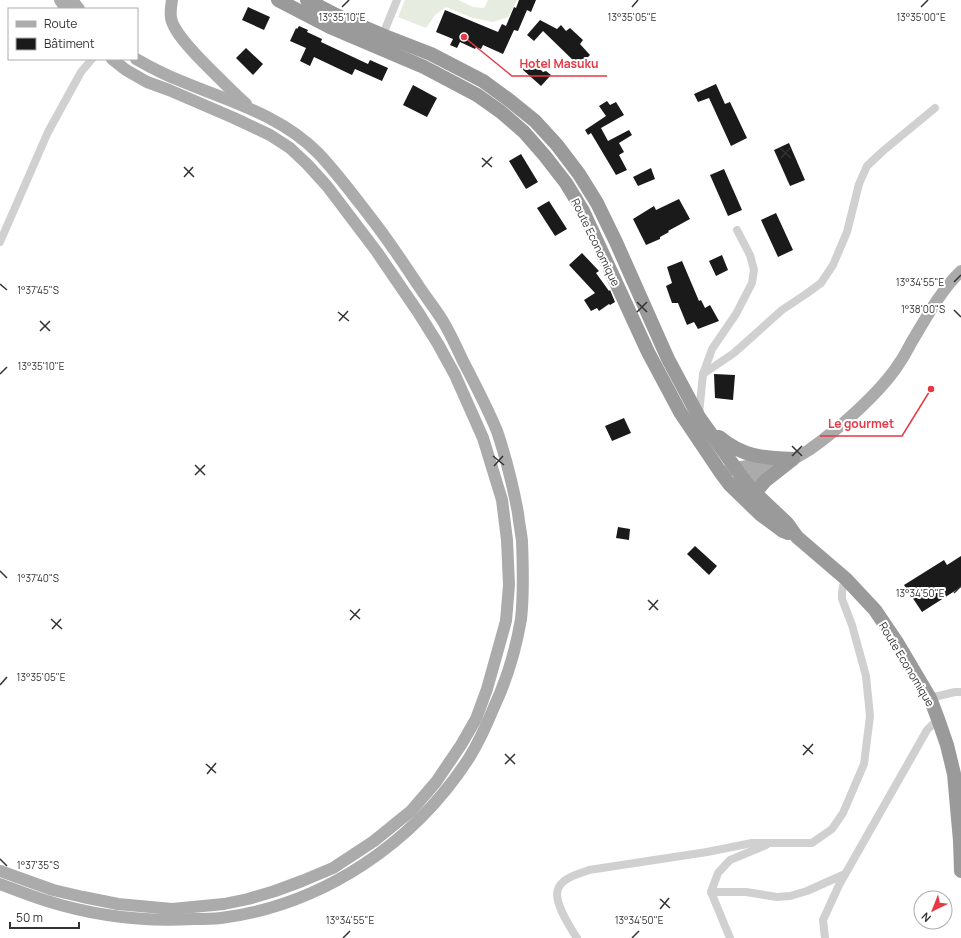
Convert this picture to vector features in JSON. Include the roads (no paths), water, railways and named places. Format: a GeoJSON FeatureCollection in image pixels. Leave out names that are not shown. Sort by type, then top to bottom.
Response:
{"type":"FeatureCollection","features":[{"type":"Feature","properties":{"kind":"highway","name":"Route Economique"},"geometry":{"type":"LineString","coordinates":[[278,0],[330,27],[431,54],[483,81],[534,121],[557,145],[579,174],[597,204],[616,242],[668,359],[701,419],[744,480],[755,493],[787,523],[797,537],[846,579],[878,616],[898,644],[930,698],[947,745],[954,774],[961,871]]}},
{"type":"Feature","properties":{"kind":"highway","name":"Route Economique"},"geometry":{"type":"LineString","coordinates":[[307,0],[338,16],[424,67],[477,95],[501,112],[518,127],[545,156],[566,183],[583,211],[648,352],[680,412],[730,485],[760,514],[783,531],[797,537]]}},
{"type":"Feature","properties":{"kind":"highway"},"geometry":{"type":"LineString","coordinates":[[648,352],[661,344]]}},
{"type":"Feature","properties":{"kind":"highway"},"geometry":{"type":"LineString","coordinates":[[701,419],[720,438],[733,447],[752,456],[793,459]]}},
{"type":"Feature","properties":{"kind":"highway"},"geometry":{"type":"LineString","coordinates":[[755,493],[765,481],[793,459]]}},
{"type":"Feature","properties":{"kind":"main road"},"geometry":{"type":"LineString","coordinates":[[72,0],[78,8]]}},
{"type":"Feature","properties":{"kind":"main road"},"geometry":{"type":"LineString","coordinates":[[0,884],[82,911],[123,918],[146,920],[221,918],[248,913],[310,894],[329,885],[352,873],[386,848],[423,817],[449,787],[471,755],[488,722],[502,689],[514,653],[521,618],[523,583],[522,538],[514,491],[497,432],[479,392],[443,322],[388,241],[345,185],[318,153],[307,143],[246,103],[191,50],[176,31],[171,19],[172,0]]}},
{"type":"Feature","properties":{"kind":"main road"},"geometry":{"type":"LineString","coordinates":[[0,871],[53,890],[84,897],[118,904],[172,909],[224,904],[248,899],[275,891],[333,868],[374,841],[411,811],[436,782],[461,746],[476,719],[487,689],[506,621],[509,585],[507,540],[502,500],[483,438],[455,375],[418,312],[377,252],[327,186],[290,148],[270,135],[234,118],[147,82],[126,70],[113,60]]}},
{"type":"Feature","properties":{"kind":"main road"},"geometry":{"type":"LineString","coordinates":[[138,60],[180,81],[239,104],[278,123]]}},
{"type":"Feature","properties":{"kind":"main road"},"geometry":{"type":"LineString","coordinates":[[730,485],[770,470],[793,459],[814,446],[847,420],[870,399],[901,362],[927,316],[943,292],[961,271]]}},
{"type":"Feature","properties":{"kind":"main road"},"geometry":{"type":"LineString","coordinates":[[721,473],[762,462],[793,459]]}},
{"type":"Feature","properties":{"kind":"street"},"geometry":{"type":"LineString","coordinates":[[380,41],[397,0]]}},
{"type":"Feature","properties":{"kind":"street"},"geometry":{"type":"LineString","coordinates":[[0,242],[48,132],[81,72],[91,60]]}},
{"type":"Feature","properties":{"kind":"street"},"geometry":{"type":"LineString","coordinates":[[703,374],[734,353],[782,310],[821,283],[833,265],[847,232],[859,184],[867,166],[882,151],[935,108]]}},
{"type":"Feature","properties":{"kind":"street"},"geometry":{"type":"LineString","coordinates":[[701,419],[703,374],[712,349],[725,332],[752,284],[754,270],[750,255],[737,230]]}},
{"type":"Feature","properties":{"kind":"street"},"geometry":{"type":"LineString","coordinates":[[577,938],[566,919],[557,897],[558,887],[576,874],[589,870],[707,852],[752,843],[812,843],[832,829],[843,813],[864,764],[870,716],[866,676],[852,625],[842,599],[843,586],[846,579]]}},
{"type":"Feature","properties":{"kind":"street"},"geometry":{"type":"LineString","coordinates":[[930,698],[961,692]]}},
{"type":"Feature","properties":{"kind":"street"},"geometry":{"type":"LineString","coordinates":[[825,938],[823,920],[839,885],[927,730],[938,719]]}},
{"type":"Feature","properties":{"kind":"street"},"geometry":{"type":"LineString","coordinates":[[730,938],[711,892],[718,873],[730,860],[770,843]]}},
{"type":"Feature","properties":{"kind":"street"},"geometry":{"type":"LineString","coordinates":[[711,892],[746,892],[777,897],[790,896],[807,891],[845,874]]}},
{"type":"Feature","properties":{"kind":"place","name":"Hotel Masuku"},"geometry":{"type":"Point","coordinates":[464,37]}},
{"type":"Feature","properties":{"kind":"place","name":"Le gourmet"},"geometry":{"type":"Point","coordinates":[931,389]}}]}
